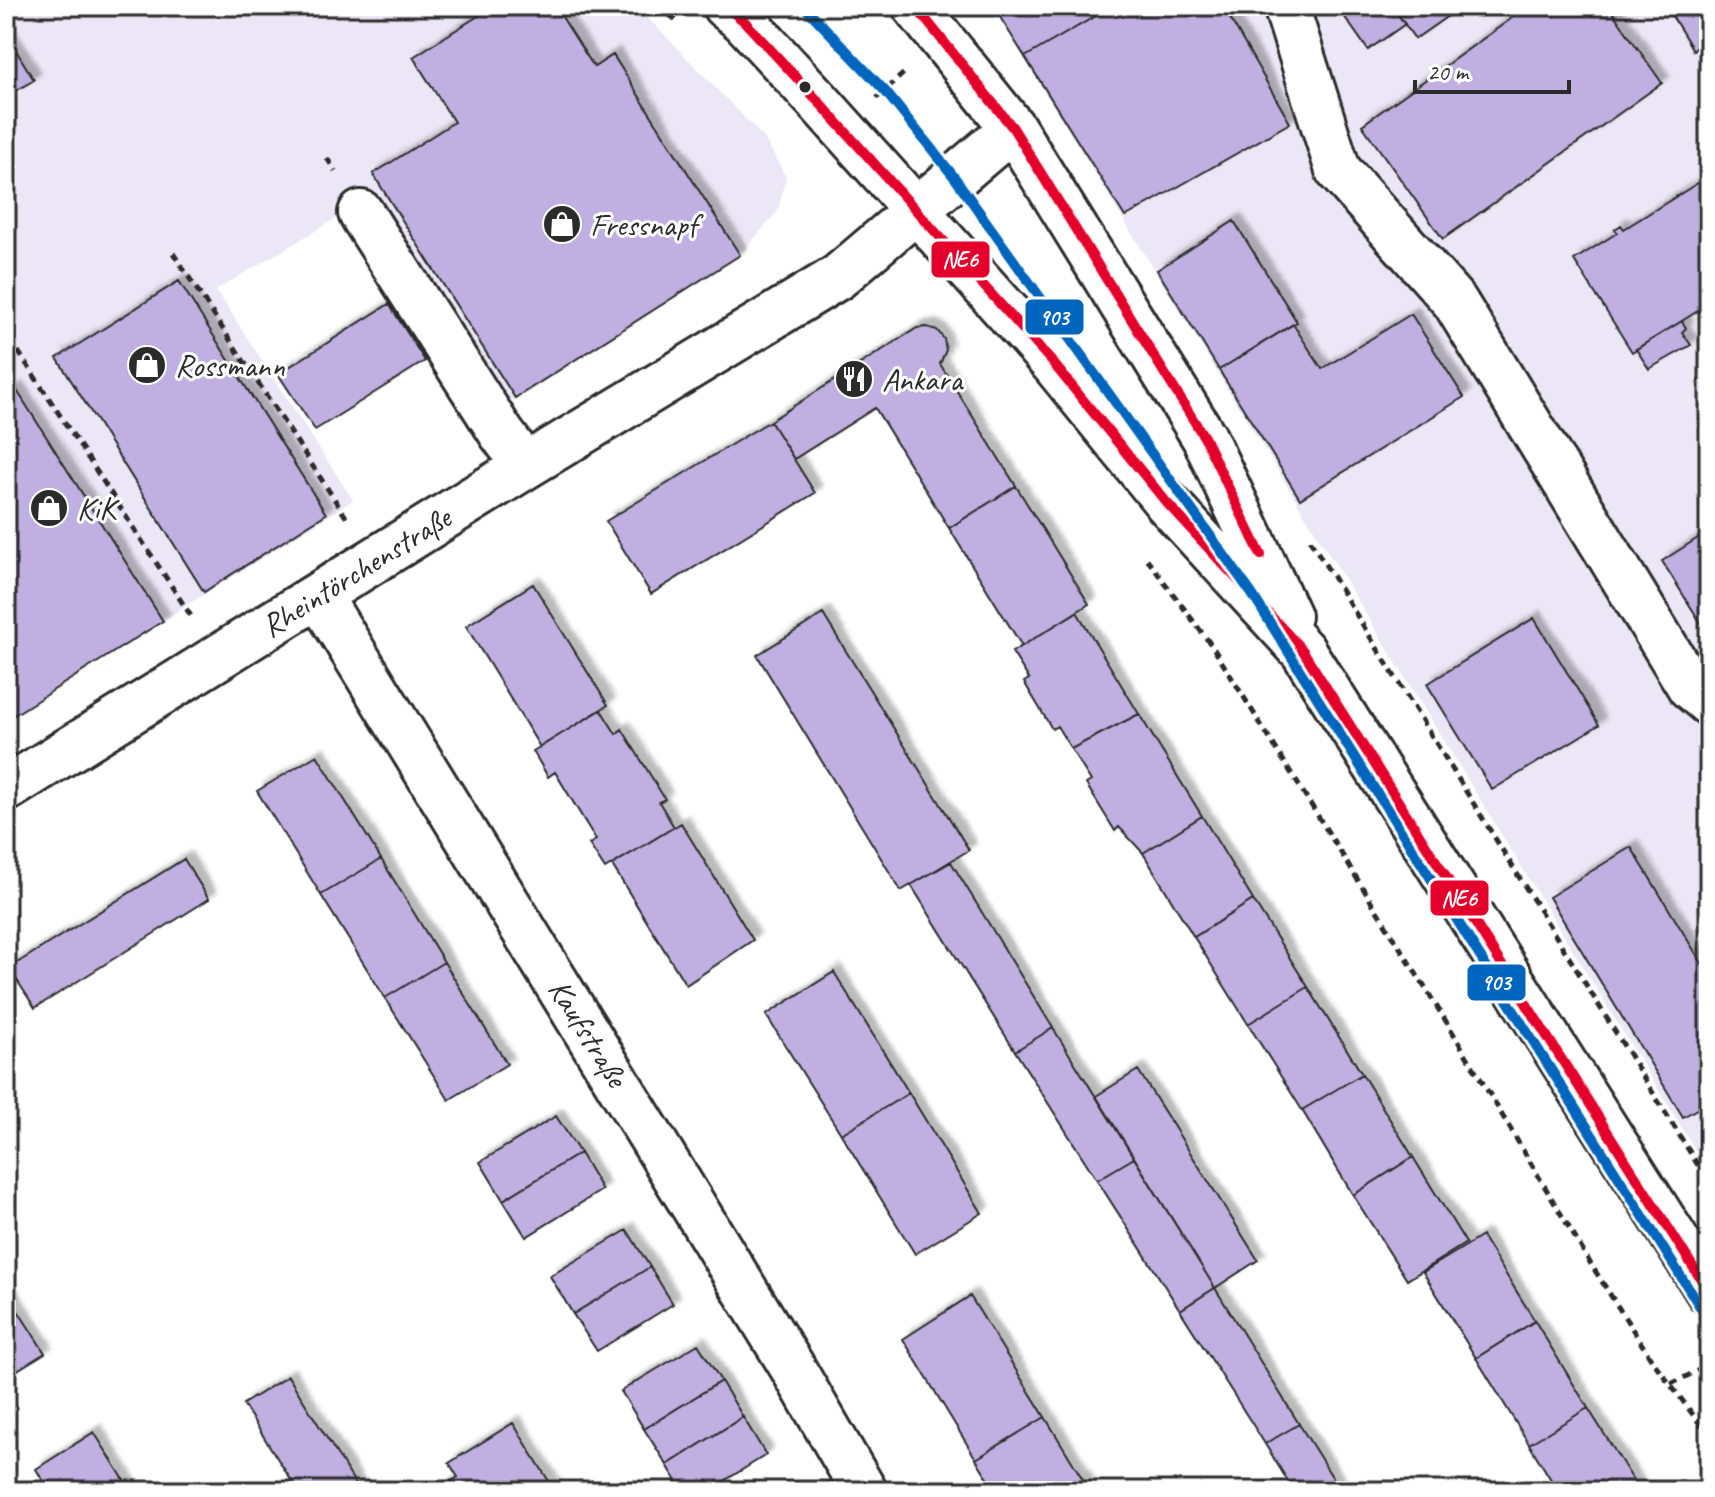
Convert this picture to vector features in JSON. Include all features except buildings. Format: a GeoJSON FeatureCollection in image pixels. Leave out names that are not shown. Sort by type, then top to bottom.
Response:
{"type":"FeatureCollection","features":[{"type":"Feature","properties":{"kind":"street"},"geometry":{"type":"LineString","coordinates":[[725,6],[744,21],[844,129],[1053,363],[1167,503],[1303,651],[1709,1292]]}},
{"type":"Feature","properties":{"kind":"street"},"geometry":{"type":"LineString","coordinates":[[1286,6],[1338,170],[1455,302],[1690,687],[1709,703]]}},
{"type":"Feature","properties":{"kind":"street"},"geometry":{"type":"LineString","coordinates":[[928,22],[1013,128],[1204,437],[1280,594],[1303,651]]}},
{"type":"Feature","properties":{"kind":"street","name":"Rheintörchenstraße"},"geometry":{"type":"LineString","coordinates":[[6,789],[526,466],[838,277],[1013,128]]}},
{"type":"Feature","properties":{"kind":"street"},"geometry":{"type":"LineString","coordinates":[[361,213],[493,421],[526,466]]}},
{"type":"Feature","properties":{"kind":"street","name":"Kaufstraße"},"geometry":{"type":"LineString","coordinates":[[319,596],[791,1365],[846,1485]]}},
{"type":"Feature","properties":{"kind":"path"},"geometry":{"type":"LineString","coordinates":[[844,129],[928,22]]}},
{"type":"Feature","properties":{"kind":"path"},"geometry":{"type":"LineString","coordinates":[[173,253],[375,561]]}},
{"type":"Feature","properties":{"kind":"path"},"geometry":{"type":"LineString","coordinates":[[18,351],[218,657]]}},
{"type":"Feature","properties":{"kind":"path"},"geometry":{"type":"LineString","coordinates":[[1309,537],[1709,1183]]}},
{"type":"Feature","properties":{"kind":"path"},"geometry":{"type":"LineString","coordinates":[[1141,550],[1212,646],[1452,1031],[1592,1266],[1709,1436]]}},
{"type":"Feature","properties":{"kind":"path"},"geometry":{"type":"LineString","coordinates":[[1671,1384],[1709,1365]]}},
{"type":"Feature","properties":{"kind":"shaded area"},"geometry":{"type":"Polygon","coordinates":[[[6,6],[634,6],[764,138],[786,177],[778,211],[740,255],[473,428],[337,218],[216,290],[353,500],[6,720],[6,6]]]}},
{"type":"Feature","properties":{"kind":"shaded area"},"geometry":{"type":"Polygon","coordinates":[[[992,6],[1709,6],[1709,1172],[992,6]]]}},
{"type":"Feature","properties":{"kind":"transit line","name":"NE6"},"geometry":{"type":"LineString","coordinates":[[725,6],[744,21],[819,102],[1053,363],[1167,503],[1303,651],[1709,1292]]}},
{"type":"Feature","properties":{"kind":"transit line","name":"903"},"geometry":{"type":"LineString","coordinates":[[804,6],[885,91],[955,178],[1252,594],[1709,1321]]}},
{"type":"Feature","properties":{"kind":"transit line","name":"NE6"},"geometry":{"type":"LineString","coordinates":[[915,6],[1013,128],[1204,437],[1261,555]]}},
{"type":"Feature","properties":{"kind":"place","name":"Fressnapf"},"geometry":{"type":"Point","coordinates":[562,224]}},
{"type":"Feature","properties":{"kind":"place","name":"Rossmann"},"geometry":{"type":"Point","coordinates":[147,365]}},
{"type":"Feature","properties":{"kind":"place","name":"Ankara"},"geometry":{"type":"Point","coordinates":[854,379]}},
{"type":"Feature","properties":{"kind":"place","name":"KiK"},"geometry":{"type":"Point","coordinates":[49,508]}}]}
